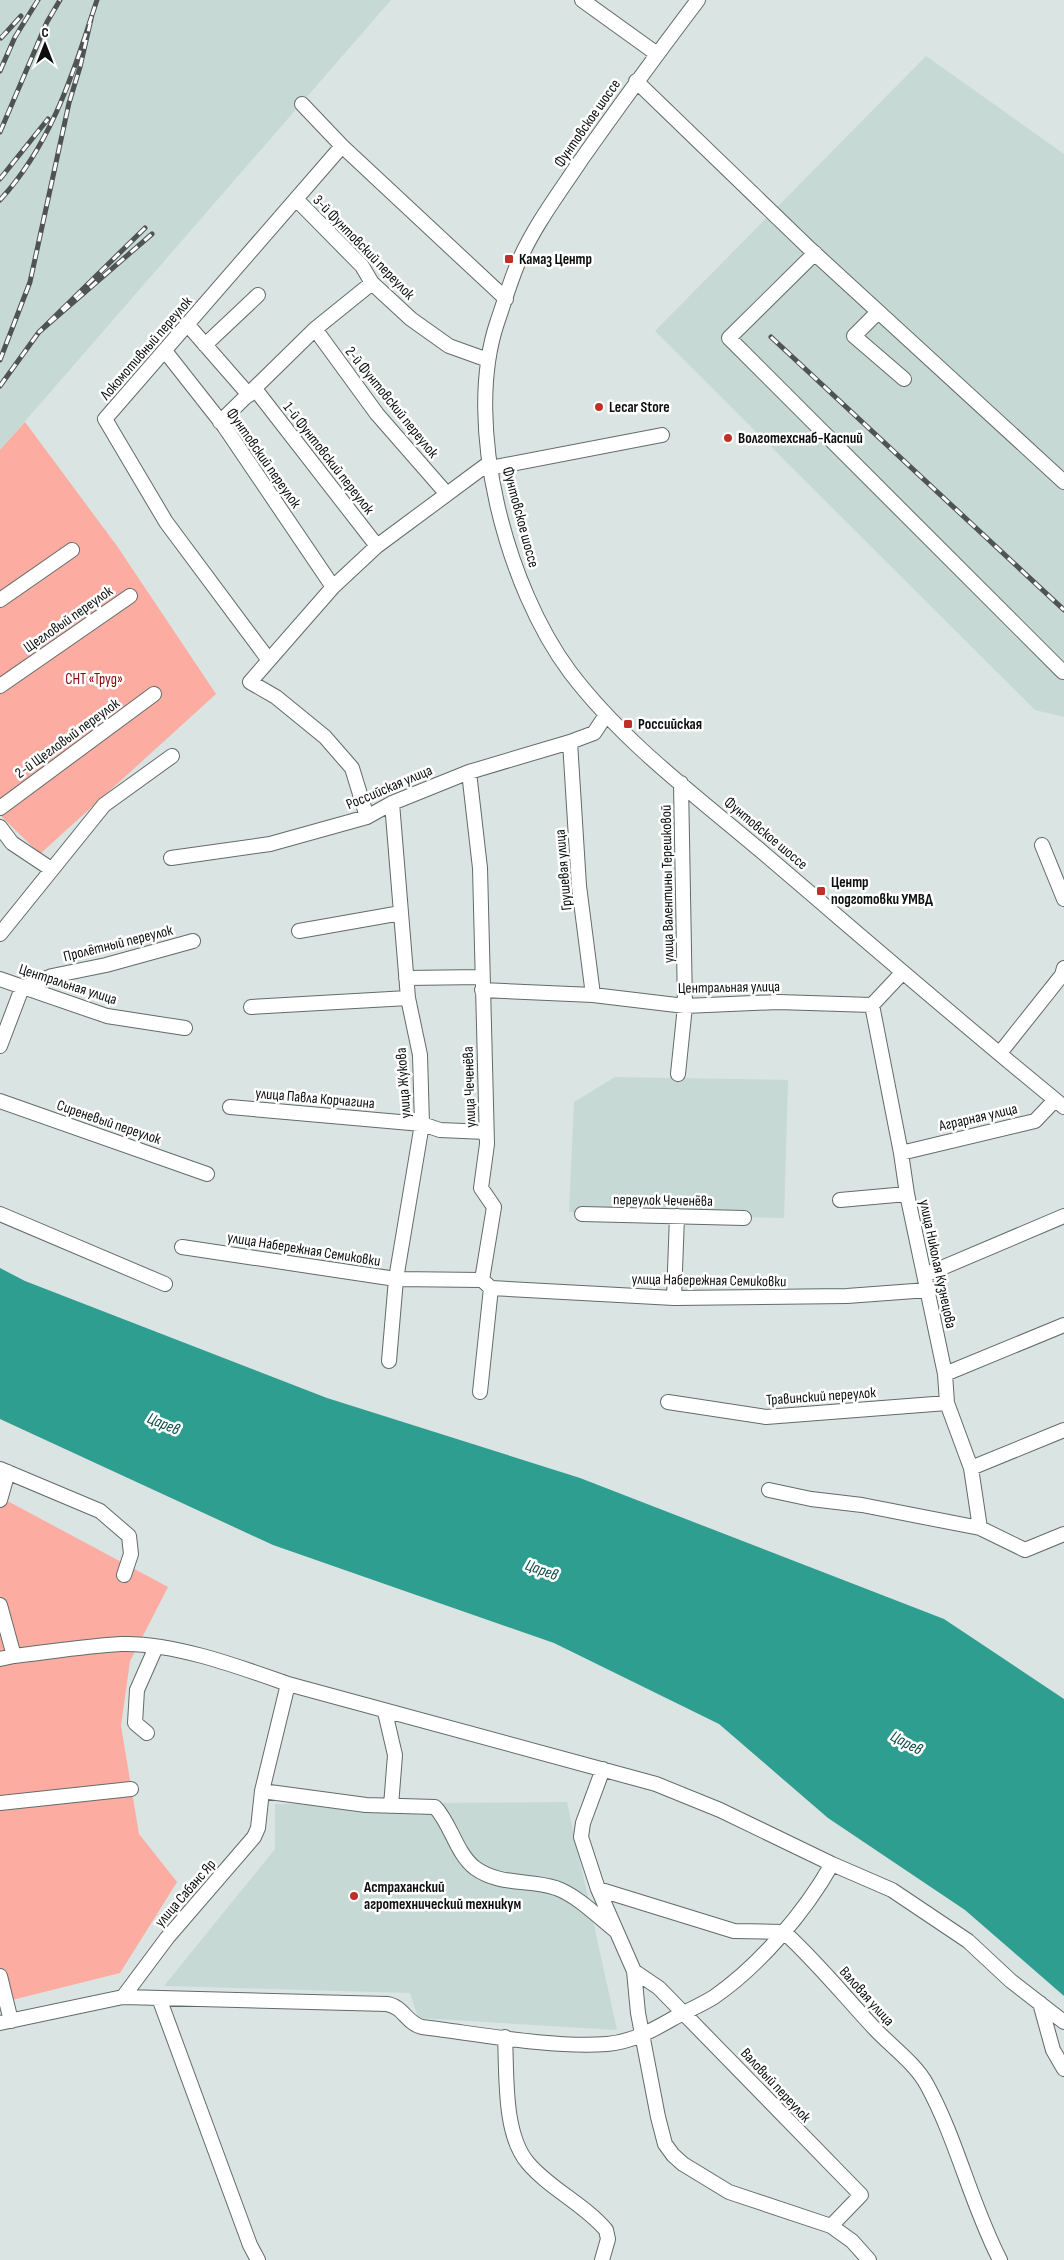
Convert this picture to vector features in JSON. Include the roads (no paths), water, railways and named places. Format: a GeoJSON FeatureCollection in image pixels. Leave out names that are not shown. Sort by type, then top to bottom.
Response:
{"type":"FeatureCollection","features":[{"type":"Feature","properties":{"kind":"street"},"geometry":{"type":"LineString","coordinates":[[582,0],[658,54]]}},
{"type":"Feature","properties":{"kind":"street","name":"Фунтовское шоссе"},"geometry":{"type":"LineString","coordinates":[[698,0],[636,82],[548,208],[518,262],[496,324],[488,360],[484,424],[490,465],[511,552],[530,604],[568,670],[606,715],[682,783],[1059,1103]]}},
{"type":"Feature","properties":{"kind":"street"},"geometry":{"type":"LineString","coordinates":[[636,82],[815,254],[1064,482]]}},
{"type":"Feature","properties":{"kind":"street"},"geometry":{"type":"LineString","coordinates":[[302,104],[342,146],[506,299]]}},
{"type":"Feature","properties":{"kind":"street","name":"Локомотивный переулок"},"geometry":{"type":"LineString","coordinates":[[268,660],[166,522],[105,419],[342,146]]}},
{"type":"Feature","properties":{"kind":"street","name":"3-й Фунтовский переулок"},"geometry":{"type":"LineString","coordinates":[[296,199],[362,266],[372,283],[411,319],[449,346],[488,360]]}},
{"type":"Feature","properties":{"kind":"street"},"geometry":{"type":"LineString","coordinates":[[815,254],[729,338],[1063,672]]}},
{"type":"Feature","properties":{"kind":"street"},"geometry":{"type":"LineString","coordinates":[[220,422],[315,329],[372,283]]}},
{"type":"Feature","properties":{"kind":"street"},"geometry":{"type":"LineString","coordinates":[[205,345],[258,295]]}},
{"type":"Feature","properties":{"kind":"street"},"geometry":{"type":"LineString","coordinates":[[878,312],[854,336],[904,379]]}},
{"type":"Feature","properties":{"kind":"street","name":"1-й Фунтовский переулок"},"geometry":{"type":"LineString","coordinates":[[187,324],[252,392],[377,546]]}},
{"type":"Feature","properties":{"kind":"street","name":"2-й Фунтовский переулок"},"geometry":{"type":"LineString","coordinates":[[315,329],[377,414],[446,493]]}},
{"type":"Feature","properties":{"kind":"street","name":"Фунтовский переулок"},"geometry":{"type":"LineString","coordinates":[[164,351],[220,422],[333,586]]}},
{"type":"Feature","properties":{"kind":"street"},"geometry":{"type":"LineString","coordinates":[[367,817],[352,768],[325,737],[276,697],[250,682],[333,586],[377,546],[446,493],[490,465],[662,435]]}},
{"type":"Feature","properties":{"kind":"street"},"geometry":{"type":"LineString","coordinates":[[0,600],[72,550]]}},
{"type":"Feature","properties":{"kind":"street","name":"Щегловый переулок"},"geometry":{"type":"LineString","coordinates":[[0,686],[130,596]]}},
{"type":"Feature","properties":{"kind":"street","name":"2-й Щегловый переулок"},"geometry":{"type":"LineString","coordinates":[[0,808],[154,694]]}},
{"type":"Feature","properties":{"kind":"street","name":"Российская улица"},"geometry":{"type":"LineString","coordinates":[[171,858],[270,844],[367,817],[392,803],[469,772],[594,733],[606,715]]}},
{"type":"Feature","properties":{"kind":"street","name":"Грушевая улица"},"geometry":{"type":"LineString","coordinates":[[570,742],[579,886],[593,995]]}},
{"type":"Feature","properties":{"kind":"street"},"geometry":{"type":"LineString","coordinates":[[0,934],[104,805],[172,756]]}},
{"type":"Feature","properties":{"kind":"street","name":"улица Чеченёва"},"geometry":{"type":"LineString","coordinates":[[469,772],[480,868],[486,1132],[481,1188],[494,1207],[486,1284],[480,1392]]}},
{"type":"Feature","properties":{"kind":"street","name":"улица Валентины Терешковой"},"geometry":{"type":"LineString","coordinates":[[678,1074],[685,1006],[682,783]]}},
{"type":"Feature","properties":{"kind":"street","name":"улица Жукова"},"geometry":{"type":"LineString","coordinates":[[390,1361],[396,1279],[422,1124],[420,1055],[408,998],[392,803]]}},
{"type":"Feature","properties":{"kind":"street"},"geometry":{"type":"LineString","coordinates":[[0,827],[12,843],[51,869]]}},
{"type":"Feature","properties":{"kind":"street"},"geometry":{"type":"LineString","coordinates":[[1042,844],[1064,899]]}},
{"type":"Feature","properties":{"kind":"street"},"geometry":{"type":"LineString","coordinates":[[299,931],[401,913]]}},
{"type":"Feature","properties":{"kind":"street","name":"Пролётный переулок"},"geometry":{"type":"LineString","coordinates":[[22,988],[52,976],[106,965],[194,941]]}},
{"type":"Feature","properties":{"kind":"street"},"geometry":{"type":"LineString","coordinates":[[1000,1053],[1062,975],[1064,968]]}},
{"type":"Feature","properties":{"kind":"street"},"geometry":{"type":"LineString","coordinates":[[872,1005],[903,972]]}},
{"type":"Feature","properties":{"kind":"street","name":"Центральная улица"},"geometry":{"type":"LineString","coordinates":[[406,978],[593,995],[685,1006],[778,1002],[872,1005]]}},
{"type":"Feature","properties":{"kind":"street","name":"Центральная улица"},"geometry":{"type":"LineString","coordinates":[[0,979],[107,1016],[185,1028]]}},
{"type":"Feature","properties":{"kind":"street"},"geometry":{"type":"LineString","coordinates":[[0,1046],[22,988]]}},
{"type":"Feature","properties":{"kind":"street"},"geometry":{"type":"LineString","coordinates":[[251,1007],[408,998]]}},
{"type":"Feature","properties":{"kind":"street","name":"улица Николая Кузнецова"},"geometry":{"type":"LineString","coordinates":[[872,1005],[901,1152],[907,1194],[945,1374],[947,1403],[971,1468],[980,1528]]}},
{"type":"Feature","properties":{"kind":"street","name":"Сиреневый переулок"},"geometry":{"type":"LineString","coordinates":[[0,1101],[207,1174]]}},
{"type":"Feature","properties":{"kind":"street","name":"Аграрная улица"},"geometry":{"type":"LineString","coordinates":[[901,1152],[1035,1121],[1059,1103]]}},
{"type":"Feature","properties":{"kind":"street","name":"улица Павла Корчагина"},"geometry":{"type":"LineString","coordinates":[[230,1107],[422,1124],[440,1130],[486,1132]]}},
{"type":"Feature","properties":{"kind":"street"},"geometry":{"type":"LineString","coordinates":[[840,1200],[907,1194]]}},
{"type":"Feature","properties":{"kind":"street"},"geometry":{"type":"LineString","coordinates":[[0,1214],[165,1284]]}},
{"type":"Feature","properties":{"kind":"street","name":"переулок Чеченёва"},"geometry":{"type":"LineString","coordinates":[[582,1214],[744,1218]]}},
{"type":"Feature","properties":{"kind":"street"},"geometry":{"type":"LineString","coordinates":[[674,1298],[677,1216]]}},
{"type":"Feature","properties":{"kind":"street"},"geometry":{"type":"LineString","coordinates":[[925,1275],[1064,1216]]}},
{"type":"Feature","properties":{"kind":"street","name":"улица Набережная Семиковки"},"geometry":{"type":"LineString","coordinates":[[182,1246],[396,1279],[674,1298],[847,1296],[928,1290]]}},
{"type":"Feature","properties":{"kind":"street"},"geometry":{"type":"LineString","coordinates":[[945,1374],[1064,1325]]}},
{"type":"Feature","properties":{"kind":"street","name":"Травинский переулок"},"geometry":{"type":"LineString","coordinates":[[668,1402],[766,1417],[947,1403]]}},
{"type":"Feature","properties":{"kind":"street"},"geometry":{"type":"LineString","coordinates":[[971,1468],[1064,1430]]}},
{"type":"Feature","properties":{"kind":"street"},"geometry":{"type":"LineString","coordinates":[[0,1500],[4,1471],[100,1511],[129,1536],[131,1554],[124,1574]]}},
{"type":"Feature","properties":{"kind":"street"},"geometry":{"type":"LineString","coordinates":[[769,1490],[811,1499],[862,1505],[980,1528],[1026,1550],[1064,1534]]}},
{"type":"Feature","properties":{"kind":"street"},"geometry":{"type":"LineString","coordinates":[[0,1605],[7,1657],[121,1644],[156,1647],[229,1663],[288,1684],[385,1712],[656,1784],[720,1810],[832,1864],[892,1890],[968,1941],[1011,1981],[1064,2022]]}},
{"type":"Feature","properties":{"kind":"street"},"geometry":{"type":"LineString","coordinates":[[146,1733],[135,1723],[135,1704],[137,1690],[156,1647]]}},
{"type":"Feature","properties":{"kind":"street","name":"улица Сабанс Яр"},"geometry":{"type":"LineString","coordinates":[[123,1997],[167,1938],[249,1845],[258,1828],[262,1791],[288,1684]]}},
{"type":"Feature","properties":{"kind":"street"},"geometry":{"type":"LineString","coordinates":[[385,1712],[395,1755],[391,1806]]}},
{"type":"Feature","properties":{"kind":"street"},"geometry":{"type":"LineString","coordinates":[[603,1769],[582,1823],[581,1837],[598,1889],[634,1971],[643,2036],[665,2144],[673,2156],[694,2171],[738,2196],[831,2226],[852,2240],[869,2260]]}},
{"type":"Feature","properties":{"kind":"street"},"geometry":{"type":"LineString","coordinates":[[0,1804],[131,1789]]}},
{"type":"Feature","properties":{"kind":"street"},"geometry":{"type":"LineString","coordinates":[[262,1791],[366,1806],[435,1806],[464,1857],[474,1867],[488,1876],[503,1881],[549,1886],[568,1893],[617,1932]]}},
{"type":"Feature","properties":{"kind":"street"},"geometry":{"type":"LineString","coordinates":[[0,1976],[5,2022],[123,1997],[387,2004],[397,2006],[413,2025],[570,2044],[608,2044],[643,2036],[714,1997],[736,1979],[784,1932],[817,1890],[832,1864]]}},
{"type":"Feature","properties":{"kind":"street"},"geometry":{"type":"LineString","coordinates":[[598,1889],[734,1931],[784,1932]]}},
{"type":"Feature","properties":{"kind":"street","name":"Валовая улица"},"geometry":{"type":"LineString","coordinates":[[784,1932],[804,1950],[876,2030],[919,2073],[945,2125],[985,2229],[1000,2260]]}},
{"type":"Feature","properties":{"kind":"street","name":"Валовый переулок"},"geometry":{"type":"LineString","coordinates":[[634,1971],[659,1988],[861,2195],[831,2226]]}},
{"type":"Feature","properties":{"kind":"street"},"geometry":{"type":"LineString","coordinates":[[159,1998],[250,2245],[258,2260]]}},
{"type":"Feature","properties":{"kind":"street"},"geometry":{"type":"LineString","coordinates":[[1040,2003],[1053,2050],[1064,2069]]}},
{"type":"Feature","properties":{"kind":"street"},"geometry":{"type":"LineString","coordinates":[[505,2037],[511,2124],[518,2145],[527,2163],[606,2230],[608,2240],[602,2260]]}},
{"type":"Feature","properties":{"kind":"water","name":"Царев"},"geometry":{"type":"Polygon","coordinates":[[[0,1268],[25,1281],[327,1398],[580,1478],[944,1619],[1064,1699],[1064,1996],[965,1910],[828,1818],[719,1724],[554,1643],[273,1545],[0,1419],[0,1268]]]}},
{"type":"Feature","properties":{"kind":"railway"},"geometry":{"type":"LineString","coordinates":[[0,71],[15,37],[38,0]]}},
{"type":"Feature","properties":{"kind":"railway"},"geometry":{"type":"LineString","coordinates":[[0,132],[47,22],[60,0]]}},
{"type":"Feature","properties":{"kind":"railway"},"geometry":{"type":"LineString","coordinates":[[92,15],[97,0]]}},
{"type":"Feature","properties":{"kind":"railway"},"geometry":{"type":"LineString","coordinates":[[0,200],[17,180],[45,136],[76,64],[92,15],[80,67],[69,103],[30,282],[0,360]]}},
{"type":"Feature","properties":{"kind":"railway"},"geometry":{"type":"LineString","coordinates":[[1,38],[21,16]]}},
{"type":"Feature","properties":{"kind":"railway"},"geometry":{"type":"LineString","coordinates":[[0,179],[48,119]]}},
{"type":"Feature","properties":{"kind":"railway"},"geometry":{"type":"LineString","coordinates":[[145,228],[39,332],[152,234]]}},
{"type":"Feature","properties":{"kind":"railway"},"geometry":{"type":"LineString","coordinates":[[0,386],[39,332]]}},
{"type":"Feature","properties":{"kind":"railway"},"geometry":{"type":"LineString","coordinates":[[771,337],[1064,610]]}},
{"type":"Feature","properties":{"kind":"place","name":"Камаз Центр"},"geometry":{"type":"Point","coordinates":[509,259]}},
{"type":"Feature","properties":{"kind":"place","name":"Lecar Store"},"geometry":{"type":"Point","coordinates":[599,407]}},
{"type":"Feature","properties":{"kind":"place","name":"Волготехснаб-Каспий"},"geometry":{"type":"Point","coordinates":[728,438]}},
{"type":"Feature","properties":{"kind":"place","name":"Российская"},"geometry":{"type":"Point","coordinates":[628,724]}},
{"type":"Feature","properties":{"kind":"place","name":"Центр подготовки УМВД"},"geometry":{"type":"Point","coordinates":[821,891]}},
{"type":"Feature","properties":{"kind":"place","name":"Астраханский агротехнический техникум"},"geometry":{"type":"Point","coordinates":[354,1896]}},
{"type":"Feature","properties":{"kind":"park label","name":"СНТ «Труд»"},"geometry":{"type":"Point","coordinates":[94,679]}}]}
